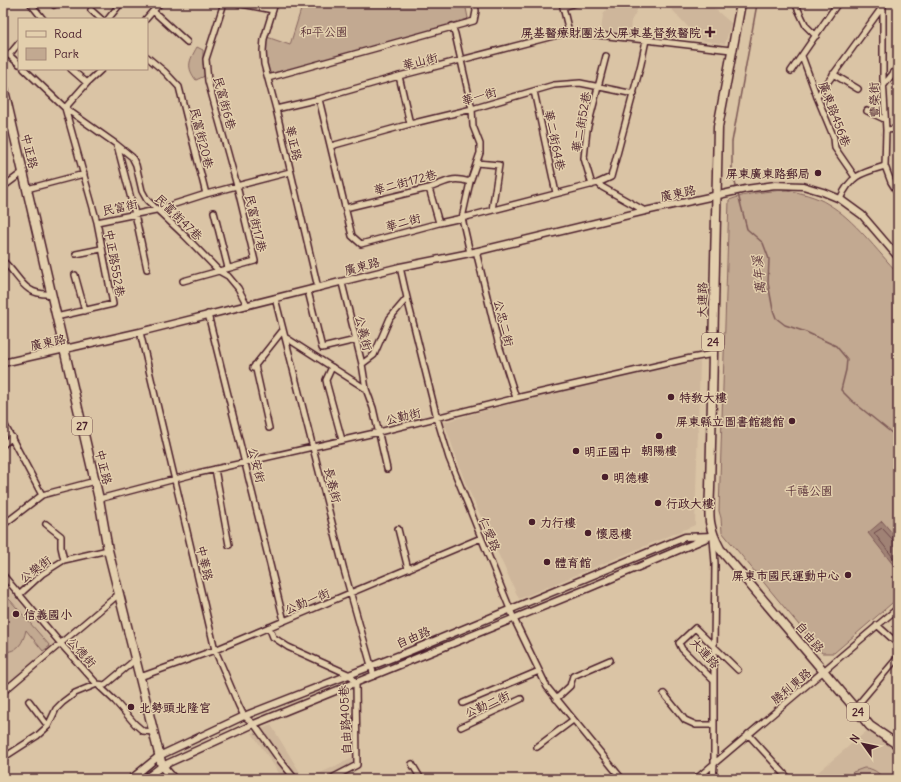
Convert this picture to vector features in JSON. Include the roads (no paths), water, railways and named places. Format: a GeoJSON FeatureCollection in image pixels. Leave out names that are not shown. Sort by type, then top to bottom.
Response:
{"type":"FeatureCollection","features":[{"type":"Feature","properties":{"kind":"main road","name":"大連路"},"geometry":{"type":"LineString","coordinates":[[713,536],[709,522],[719,119],[741,4]]}},
{"type":"Feature","properties":{"kind":"main road","name":"中正路"},"geometry":{"type":"LineString","coordinates":[[3,86],[99,499],[118,594],[136,659],[159,756],[162,766],[173,779]]}},
{"type":"Feature","properties":{"kind":"main road","name":"自由路"},"geometry":{"type":"LineString","coordinates":[[713,536],[720,549],[870,726],[898,745]]}},
{"type":"Feature","properties":{"kind":"street"},"geometry":{"type":"LineString","coordinates":[[30,3],[41,18]]}},
{"type":"Feature","properties":{"kind":"street"},"geometry":{"type":"LineString","coordinates":[[109,18],[122,3]]}},
{"type":"Feature","properties":{"kind":"street"},"geometry":{"type":"LineString","coordinates":[[147,18],[160,3]]}},
{"type":"Feature","properties":{"kind":"street","name":"民富街6巷"},"geometry":{"type":"LineString","coordinates":[[224,3],[206,59],[208,81],[237,186]]}},
{"type":"Feature","properties":{"kind":"street"},"geometry":{"type":"LineString","coordinates":[[236,3],[273,10]]}},
{"type":"Feature","properties":{"kind":"street","name":"華正路"},"geometry":{"type":"LineString","coordinates":[[276,3],[264,40],[264,64],[318,288]]}},
{"type":"Feature","properties":{"kind":"street"},"geometry":{"type":"LineString","coordinates":[[268,78],[474,21],[476,10],[475,3]]}},
{"type":"Feature","properties":{"kind":"street"},"geometry":{"type":"LineString","coordinates":[[576,3],[562,5],[569,32],[732,50]]}},
{"type":"Feature","properties":{"kind":"street"},"geometry":{"type":"LineString","coordinates":[[795,3],[806,26],[816,36]]}},
{"type":"Feature","properties":{"kind":"street"},"geometry":{"type":"LineString","coordinates":[[791,71],[838,3]]}},
{"type":"Feature","properties":{"kind":"street"},"geometry":{"type":"LineString","coordinates":[[817,97],[883,5]]}},
{"type":"Feature","properties":{"kind":"street","name":"豐榮街"},"geometry":{"type":"LineString","coordinates":[[883,5],[884,119],[886,130],[885,166],[891,182],[898,193]]}},
{"type":"Feature","properties":{"kind":"street"},"geometry":{"type":"LineString","coordinates":[[91,10],[100,18]]}},
{"type":"Feature","properties":{"kind":"street"},"geometry":{"type":"LineString","coordinates":[[153,11],[187,42]]}},
{"type":"Feature","properties":{"kind":"street"},"geometry":{"type":"LineString","coordinates":[[452,26],[472,109],[473,126],[480,144],[480,153],[470,182],[462,218]]}},
{"type":"Feature","properties":{"kind":"street","name":"華山街"},"geometry":{"type":"LineString","coordinates":[[276,109],[319,99],[399,76],[569,32]]}},
{"type":"Feature","properties":{"kind":"street"},"geometry":{"type":"LineString","coordinates":[[645,211],[598,184],[611,177],[634,94],[646,40]]}},
{"type":"Feature","properties":{"kind":"street"},"geometry":{"type":"LineString","coordinates":[[3,56],[9,55],[18,44]]}},
{"type":"Feature","properties":{"kind":"street"},"geometry":{"type":"LineString","coordinates":[[9,55],[18,63]]}},
{"type":"Feature","properties":{"kind":"street","name":"華二街52巷"},"geometry":{"type":"LineString","coordinates":[[592,185],[584,158],[588,130],[606,56]]}},
{"type":"Feature","properties":{"kind":"street","name":"廣東路456巷"},"geometry":{"type":"LineString","coordinates":[[802,56],[834,138],[835,148],[854,177]]}},
{"type":"Feature","properties":{"kind":"street","name":"民富街20巷"},"geometry":{"type":"LineString","coordinates":[[148,58],[165,72],[179,87],[206,194]]}},
{"type":"Feature","properties":{"kind":"street"},"geometry":{"type":"LineString","coordinates":[[884,85],[898,67]]}},
{"type":"Feature","properties":{"kind":"street","name":"民富街47巷"},"geometry":{"type":"LineString","coordinates":[[25,70],[65,108],[132,157],[136,166],[142,191],[147,200],[219,271],[228,276],[238,288],[247,305]]}},
{"type":"Feature","properties":{"kind":"street"},"geometry":{"type":"LineString","coordinates":[[72,70],[87,83]]}},
{"type":"Feature","properties":{"kind":"street"},"geometry":{"type":"LineString","coordinates":[[65,108],[101,70]]}},
{"type":"Feature","properties":{"kind":"street"},"geometry":{"type":"LineString","coordinates":[[833,74],[858,89]]}},
{"type":"Feature","properties":{"kind":"street"},"geometry":{"type":"LineString","coordinates":[[399,76],[410,124]]}},
{"type":"Feature","properties":{"kind":"street","name":"華一街"},"geometry":{"type":"LineString","coordinates":[[331,146],[410,124],[472,109],[554,85],[580,83],[634,94]]}},
{"type":"Feature","properties":{"kind":"street","name":"華二街64巷"},"geometry":{"type":"LineString","coordinates":[[534,91],[556,193]]}},
{"type":"Feature","properties":{"kind":"street","name":"華二街"},"geometry":{"type":"LineString","coordinates":[[319,99],[352,236],[361,244],[556,193],[598,184]]}},
{"type":"Feature","properties":{"kind":"street","name":"民富街"},"geometry":{"type":"LineString","coordinates":[[65,108],[97,222],[156,210],[206,194],[290,172]]}},
{"type":"Feature","properties":{"kind":"street"},"geometry":{"type":"LineString","coordinates":[[867,111],[884,119]]}},
{"type":"Feature","properties":{"kind":"street"},"geometry":{"type":"LineString","coordinates":[[3,131],[12,124]]}},
{"type":"Feature","properties":{"kind":"street"},"geometry":{"type":"LineString","coordinates":[[886,130],[898,130]]}},
{"type":"Feature","properties":{"kind":"street"},"geometry":{"type":"LineString","coordinates":[[116,144],[135,214],[147,269]]}},
{"type":"Feature","properties":{"kind":"street"},"geometry":{"type":"LineString","coordinates":[[477,163],[499,165],[492,210]]}},
{"type":"Feature","properties":{"kind":"street"},"geometry":{"type":"LineString","coordinates":[[885,166],[867,171],[854,177],[840,199],[862,216],[898,258]]}},
{"type":"Feature","properties":{"kind":"street"},"geometry":{"type":"LineString","coordinates":[[3,187],[23,172]]}},
{"type":"Feature","properties":{"kind":"street"},"geometry":{"type":"LineString","coordinates":[[27,189],[84,174]]}},
{"type":"Feature","properties":{"kind":"street","name":"華二街172巷"},"geometry":{"type":"LineString","coordinates":[[346,208],[429,188],[442,184],[450,179],[460,178],[470,182]]}},
{"type":"Feature","properties":{"kind":"street","name":"廣東路"},"geometry":{"type":"LineString","coordinates":[[3,363],[140,332],[208,314],[342,283],[400,267],[473,252],[645,211],[746,189],[775,185],[798,186],[823,192],[840,199]]}},
{"type":"Feature","properties":{"kind":"street","name":"民富街17巷"},"geometry":{"type":"LineString","coordinates":[[183,281],[255,260],[237,186]]}},
{"type":"Feature","properties":{"kind":"street"},"geometry":{"type":"LineString","coordinates":[[429,188],[439,223]]}},
{"type":"Feature","properties":{"kind":"street"},"geometry":{"type":"LineString","coordinates":[[214,212],[228,268]]}},
{"type":"Feature","properties":{"kind":"street","name":"公忠二街"},"geometry":{"type":"LineString","coordinates":[[462,218],[516,398]]}},
{"type":"Feature","properties":{"kind":"street","name":"中正路552巷"},"geometry":{"type":"LineString","coordinates":[[56,317],[113,304],[97,222]]}},
{"type":"Feature","properties":{"kind":"street"},"geometry":{"type":"LineString","coordinates":[[76,254],[101,248]]}},
{"type":"Feature","properties":{"kind":"street"},"geometry":{"type":"LineString","coordinates":[[5,263],[21,283],[31,291],[42,294],[51,294]]}},
{"type":"Feature","properties":{"kind":"street"},"geometry":{"type":"LineString","coordinates":[[3,270],[5,263]]}},
{"type":"Feature","properties":{"kind":"street","name":"仁愛路"},"geometry":{"type":"LineString","coordinates":[[400,267],[437,418],[449,458],[510,610],[547,687],[622,779]]}},
{"type":"Feature","properties":{"kind":"street"},"geometry":{"type":"LineString","coordinates":[[75,275],[85,310]]}},
{"type":"Feature","properties":{"kind":"street","name":"公義街"},"geometry":{"type":"LineString","coordinates":[[342,283],[362,364],[366,389],[373,408],[387,469]]}},
{"type":"Feature","properties":{"kind":"street"},"geometry":{"type":"LineString","coordinates":[[308,291],[322,348],[356,340]]}},
{"type":"Feature","properties":{"kind":"street","name":"長春街"},"geometry":{"type":"LineString","coordinates":[[275,298],[350,594],[370,667],[374,676]]}},
{"type":"Feature","properties":{"kind":"street"},"geometry":{"type":"LineString","coordinates":[[362,364],[374,355],[390,318],[407,298]]}},
{"type":"Feature","properties":{"kind":"street","name":"公安街"},"geometry":{"type":"LineString","coordinates":[[208,314],[284,621]]}},
{"type":"Feature","properties":{"kind":"street"},"geometry":{"type":"LineString","coordinates":[[269,428],[254,367],[283,330]]}},
{"type":"Feature","properties":{"kind":"street","name":"中華路"},"geometry":{"type":"LineString","coordinates":[[140,332],[215,650],[238,706],[244,716],[254,724],[295,779]]}},
{"type":"Feature","properties":{"kind":"street"},"geometry":{"type":"LineString","coordinates":[[285,337],[366,389]]}},
{"type":"Feature","properties":{"kind":"street","name":"公勤街"},"geometry":{"type":"LineString","coordinates":[[99,499],[312,446],[379,432],[516,398],[713,354]]}},
{"type":"Feature","properties":{"kind":"street"},"geometry":{"type":"LineString","coordinates":[[332,368],[326,380],[342,440]]}},
{"type":"Feature","properties":{"kind":"street"},"geometry":{"type":"LineString","coordinates":[[3,422],[42,495]]}},
{"type":"Feature","properties":{"kind":"street"},"geometry":{"type":"LineString","coordinates":[[3,445],[12,437]]}},
{"type":"Feature","properties":{"kind":"street"},"geometry":{"type":"LineString","coordinates":[[215,469],[229,545]]}},
{"type":"Feature","properties":{"kind":"street"},"geometry":{"type":"LineString","coordinates":[[3,525],[42,495],[94,481]]}},
{"type":"Feature","properties":{"kind":"street","name":"公樂街"},"geometry":{"type":"LineString","coordinates":[[46,524],[61,536],[61,547],[64,560]]}},
{"type":"Feature","properties":{"kind":"street"},"geometry":{"type":"LineString","coordinates":[[398,529],[408,569]]}},
{"type":"Feature","properties":{"kind":"street","name":"自由路"},"geometry":{"type":"LineString","coordinates":[[131,779],[159,756],[244,716],[370,667],[685,537],[713,536]]}},
{"type":"Feature","properties":{"kind":"street","name":"自由路"},"geometry":{"type":"LineString","coordinates":[[145,779],[162,766],[254,724],[713,536]]}},
{"type":"Feature","properties":{"kind":"street","name":"大連路"},"geometry":{"type":"LineString","coordinates":[[713,536],[715,563],[713,779]]}},
{"type":"Feature","properties":{"kind":"street","name":"公勤一街"},"geometry":{"type":"LineString","coordinates":[[140,677],[215,650],[269,628],[481,538]]}},
{"type":"Feature","properties":{"kind":"street","name":"公樂街"},"geometry":{"type":"LineString","coordinates":[[18,595],[42,574],[64,560],[108,550]]}},
{"type":"Feature","properties":{"kind":"street","name":"公德街"},"geometry":{"type":"LineString","coordinates":[[3,575],[18,595],[61,644],[137,726],[143,731],[153,732]]}},
{"type":"Feature","properties":{"kind":"street"},"geometry":{"type":"LineString","coordinates":[[3,692],[118,594]]}},
{"type":"Feature","properties":{"kind":"street","name":"勝利東路"},"geometry":{"type":"LineString","coordinates":[[696,779],[898,608]]}},
{"type":"Feature","properties":{"kind":"street"},"geometry":{"type":"LineString","coordinates":[[878,626],[898,644]]}},
{"type":"Feature","properties":{"kind":"street"},"geometry":{"type":"LineString","coordinates":[[269,628],[273,637],[288,647],[350,675]]}},
{"type":"Feature","properties":{"kind":"street","name":"大連路"},"geometry":{"type":"LineString","coordinates":[[714,647],[695,628],[679,643],[682,649],[714,680]]}},
{"type":"Feature","properties":{"kind":"street"},"geometry":{"type":"LineString","coordinates":[[714,647],[738,670]]}},
{"type":"Feature","properties":{"kind":"street"},"geometry":{"type":"LineString","coordinates":[[855,708],[898,657]]}},
{"type":"Feature","properties":{"kind":"street"},"geometry":{"type":"LineString","coordinates":[[3,758],[37,736],[48,726],[56,709],[75,693],[97,684],[105,685],[136,659]]}},
{"type":"Feature","properties":{"kind":"street"},"geometry":{"type":"LineString","coordinates":[[556,699],[570,686],[573,676],[610,660]]}},
{"type":"Feature","properties":{"kind":"street"},"geometry":{"type":"LineString","coordinates":[[463,704],[539,671]]}},
{"type":"Feature","properties":{"kind":"street","name":"自由路405巷"},"geometry":{"type":"LineString","coordinates":[[330,779],[358,765],[356,683],[350,675]]}},
{"type":"Feature","properties":{"kind":"street"},"geometry":{"type":"LineString","coordinates":[[664,694],[685,720],[696,725],[714,725]]}},
{"type":"Feature","properties":{"kind":"street","name":"公勤二街"},"geometry":{"type":"LineString","coordinates":[[461,726],[521,699]]}},
{"type":"Feature","properties":{"kind":"street"},"geometry":{"type":"LineString","coordinates":[[28,701],[48,726]]}},
{"type":"Feature","properties":{"kind":"street"},"geometry":{"type":"LineString","coordinates":[[537,747],[573,720]]}},
{"type":"Feature","properties":{"kind":"street"},"geometry":{"type":"LineString","coordinates":[[748,734],[789,779]]}},
{"type":"Feature","properties":{"kind":"street"},"geometry":{"type":"LineString","coordinates":[[412,764],[421,779]]}},
{"type":"Feature","properties":{"kind":"water"},"geometry":{"type":"Polygon","coordinates":[[[882,521],[898,540],[898,565],[895,567],[868,533],[882,521]]]}},
{"type":"Feature","properties":{"kind":"waterway","name":"萬年溪"},"geometry":{"type":"LineString","coordinates":[[737,190],[732,171],[732,142],[756,3]]}},
{"type":"Feature","properties":{"kind":"waterway","name":"萬年溪"},"geometry":{"type":"LineString","coordinates":[[738,194],[747,229],[763,243],[769,259],[768,283],[776,318],[785,325],[806,332],[836,346],[847,359],[841,390],[851,400],[898,438]]}},
{"type":"Feature","properties":{"kind":"place","name":"屏基醫療財團法人屏東基督教醫院"},"geometry":{"type":"Point","coordinates":[710,32]}},
{"type":"Feature","properties":{"kind":"place","name":"屏東廣東路郵局"},"geometry":{"type":"Point","coordinates":[818,173]}},
{"type":"Feature","properties":{"kind":"place","name":"特教大樓"},"geometry":{"type":"Point","coordinates":[671,397]}},
{"type":"Feature","properties":{"kind":"place","name":"屏東縣立圖書館總館"},"geometry":{"type":"Point","coordinates":[792,421]}},
{"type":"Feature","properties":{"kind":"place","name":"朝陽樓"},"geometry":{"type":"Point","coordinates":[659,436]}},
{"type":"Feature","properties":{"kind":"place","name":"明正國中"},"geometry":{"type":"Point","coordinates":[576,451]}},
{"type":"Feature","properties":{"kind":"place","name":"明德樓"},"geometry":{"type":"Point","coordinates":[605,477]}},
{"type":"Feature","properties":{"kind":"place","name":"行政大樓"},"geometry":{"type":"Point","coordinates":[658,503]}},
{"type":"Feature","properties":{"kind":"place","name":"力行樓"},"geometry":{"type":"Point","coordinates":[532,522]}},
{"type":"Feature","properties":{"kind":"place","name":"懷恩樓"},"geometry":{"type":"Point","coordinates":[588,533]}},
{"type":"Feature","properties":{"kind":"place","name":"體育館"},"geometry":{"type":"Point","coordinates":[547,562]}},
{"type":"Feature","properties":{"kind":"place","name":"屏東市國民運動中心"},"geometry":{"type":"Point","coordinates":[848,575]}},
{"type":"Feature","properties":{"kind":"place","name":"信義國小"},"geometry":{"type":"Point","coordinates":[16,614]}},
{"type":"Feature","properties":{"kind":"place","name":"北勢頭北隆宮"},"geometry":{"type":"Point","coordinates":[131,707]}},
{"type":"Feature","properties":{"kind":"park label","name":"和平公園"},"geometry":{"type":"Point","coordinates":[324,31]}},
{"type":"Feature","properties":{"kind":"park label","name":"千禧公園"},"geometry":{"type":"Point","coordinates":[809,490]}}]}
